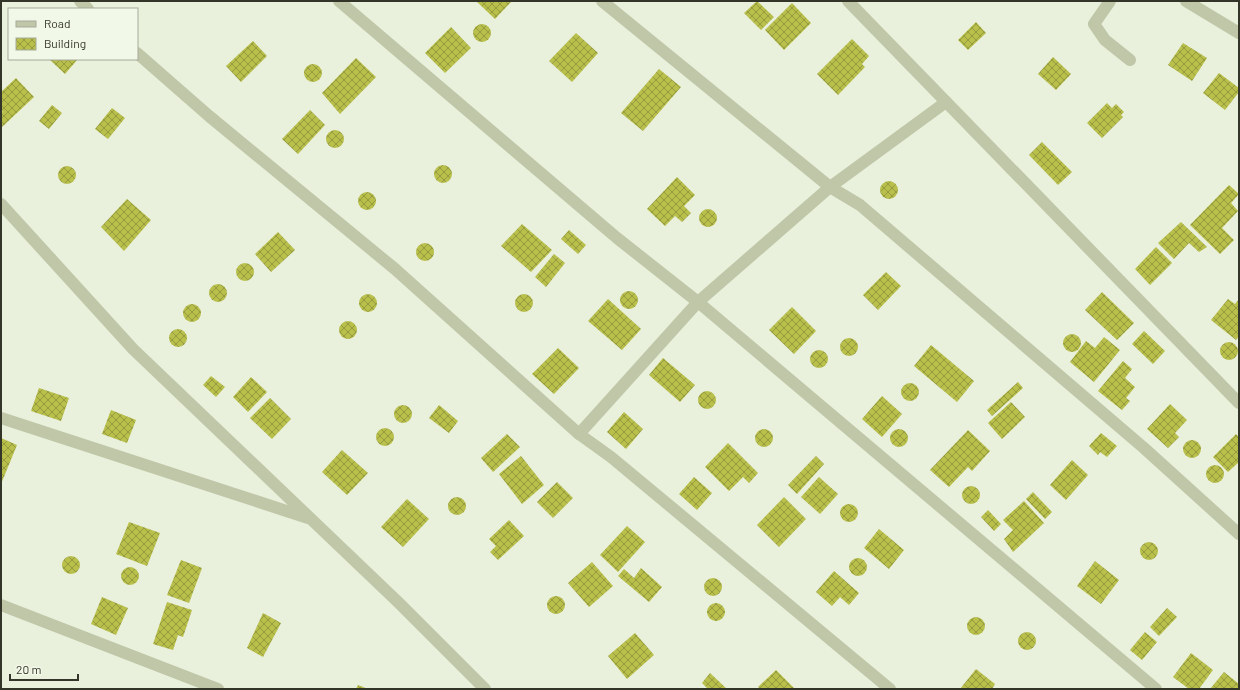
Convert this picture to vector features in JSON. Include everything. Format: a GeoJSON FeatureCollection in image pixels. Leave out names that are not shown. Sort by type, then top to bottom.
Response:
{"type":"FeatureCollection","features":[{"type":"Feature","properties":{"kind":"street"},"geometry":{"type":"LineString","coordinates":[[339,1],[617,238],[698,302],[1156,689]]}},
{"type":"Feature","properties":{"kind":"street"},"geometry":{"type":"LineString","coordinates":[[602,1],[830,187],[860,205],[1144,448],[1239,534]]}},
{"type":"Feature","properties":{"kind":"street"},"geometry":{"type":"LineString","coordinates":[[848,1],[1239,403]]}},
{"type":"Feature","properties":{"kind":"street"},"geometry":{"type":"LineString","coordinates":[[1110,1],[1094,24],[1105,40],[1130,60]]}},
{"type":"Feature","properties":{"kind":"street"},"geometry":{"type":"LineString","coordinates":[[1186,1],[1239,34]]}},
{"type":"Feature","properties":{"kind":"street"},"geometry":{"type":"LineString","coordinates":[[138,54],[209,116],[395,269],[579,434],[611,457],[890,689]]}},
{"type":"Feature","properties":{"kind":"street"},"geometry":{"type":"LineString","coordinates":[[579,434],[698,302],[830,187],[946,102]]}},
{"type":"Feature","properties":{"kind":"street"},"geometry":{"type":"LineString","coordinates":[[1,204],[133,349],[399,603],[485,689]]}},
{"type":"Feature","properties":{"kind":"street"},"geometry":{"type":"LineString","coordinates":[[1,418],[312,520]]}},
{"type":"Feature","properties":{"kind":"street"},"geometry":{"type":"LineString","coordinates":[[1,605],[218,689]]}},
{"type":"Feature","properties":{"kind":"building"},"geometry":{"type":"Polygon","coordinates":[[[476,1],[512,1],[495,19],[476,1]]]}},
{"type":"Feature","properties":{"kind":"building"},"geometry":{"type":"Polygon","coordinates":[[[757,1],[774,17],[761,30],[744,13],[757,1]]]}},
{"type":"Feature","properties":{"kind":"building"},"geometry":{"type":"Polygon","coordinates":[[[792,3],[811,23],[784,50],[765,30],[792,3]]]}},
{"type":"Feature","properties":{"kind":"building"},"geometry":{"type":"Polygon","coordinates":[[[976,22],[986,33],[968,50],[958,40],[976,22]]]}},
{"type":"Feature","properties":{"kind":"building"},"geometry":{"type":"Polygon","coordinates":[[[482,24],[488,27],[491,33],[488,39],[482,42],[476,39],[473,33],[476,27],[482,24]]]}},
{"type":"Feature","properties":{"kind":"building"},"geometry":{"type":"Polygon","coordinates":[[[451,27],[471,48],[445,73],[425,53],[451,27]]]}},
{"type":"Feature","properties":{"kind":"building"},"geometry":{"type":"Polygon","coordinates":[[[576,33],[598,53],[572,82],[549,61],[576,33]]]}},
{"type":"Feature","properties":{"kind":"building"},"geometry":{"type":"Polygon","coordinates":[[[852,39],[869,56],[862,64],[865,67],[838,95],[817,74],[852,39]]]}},
{"type":"Feature","properties":{"kind":"building"},"geometry":{"type":"Polygon","coordinates":[[[253,41],[267,56],[241,82],[226,66],[253,41]]]}},
{"type":"Feature","properties":{"kind":"building"},"geometry":{"type":"Polygon","coordinates":[[[1183,43],[1207,58],[1192,81],[1168,65],[1183,43]]]}},
{"type":"Feature","properties":{"kind":"building"},"geometry":{"type":"Polygon","coordinates":[[[1053,57],[1071,74],[1056,90],[1038,74],[1053,57]]]}},
{"type":"Feature","properties":{"kind":"building"},"geometry":{"type":"Polygon","coordinates":[[[356,58],[376,77],[340,114],[322,93],[356,58]]]}},
{"type":"Feature","properties":{"kind":"building"},"geometry":{"type":"Polygon","coordinates":[[[50,60],[77,60],[65,74],[50,60]]]}},
{"type":"Feature","properties":{"kind":"building"},"geometry":{"type":"Polygon","coordinates":[[[313,64],[319,67],[322,73],[319,79],[313,82],[307,79],[304,73],[307,67],[313,64]]]}},
{"type":"Feature","properties":{"kind":"building"},"geometry":{"type":"Polygon","coordinates":[[[659,69],[681,87],[643,131],[621,113],[659,69]]]}},
{"type":"Feature","properties":{"kind":"building"},"geometry":{"type":"Polygon","coordinates":[[[1219,73],[1239,88],[1239,92],[1225,110],[1203,93],[1219,73]]]}},
{"type":"Feature","properties":{"kind":"building"},"geometry":{"type":"Polygon","coordinates":[[[16,78],[34,97],[1,128],[1,113],[3,112],[1,110],[1,92],[16,78]]]}},
{"type":"Feature","properties":{"kind":"building"},"geometry":{"type":"Polygon","coordinates":[[[1107,103],[1112,108],[1116,104],[1124,112],[1121,115],[1123,117],[1102,138],[1087,123],[1107,103]]]}},
{"type":"Feature","properties":{"kind":"building"},"geometry":{"type":"Polygon","coordinates":[[[52,105],[62,113],[49,129],[39,121],[52,105]]]}},
{"type":"Feature","properties":{"kind":"building"},"geometry":{"type":"Polygon","coordinates":[[[112,108],[125,118],[108,139],[95,129],[112,108]]]}},
{"type":"Feature","properties":{"kind":"building"},"geometry":{"type":"Polygon","coordinates":[[[310,110],[325,125],[298,154],[282,139],[310,110]]]}},
{"type":"Feature","properties":{"kind":"building"},"geometry":{"type":"Polygon","coordinates":[[[335,130],[341,133],[344,139],[341,145],[335,148],[329,145],[326,139],[329,133],[335,130]]]}},
{"type":"Feature","properties":{"kind":"building"},"geometry":{"type":"Polygon","coordinates":[[[1042,142],[1072,172],[1058,185],[1029,155],[1042,142]]]}},
{"type":"Feature","properties":{"kind":"building"},"geometry":{"type":"Polygon","coordinates":[[[443,165],[449,168],[452,174],[449,180],[443,183],[437,180],[434,174],[437,168],[443,165]]]}},
{"type":"Feature","properties":{"kind":"building"},"geometry":{"type":"Polygon","coordinates":[[[67,166],[73,169],[76,175],[73,181],[67,184],[61,181],[58,175],[61,169],[67,166]]]}},
{"type":"Feature","properties":{"kind":"building"},"geometry":{"type":"Polygon","coordinates":[[[677,177],[695,195],[684,206],[691,213],[682,222],[675,216],[665,226],[647,209],[677,177]]]}},
{"type":"Feature","properties":{"kind":"building"},"geometry":{"type":"Polygon","coordinates":[[[889,181],[895,184],[898,190],[895,196],[889,199],[883,196],[880,190],[883,184],[889,181]]]}},
{"type":"Feature","properties":{"kind":"building"},"geometry":{"type":"Polygon","coordinates":[[[1229,185],[1239,194],[1231,203],[1238,211],[1222,228],[1234,240],[1220,254],[1190,225],[1229,185]]]}},
{"type":"Feature","properties":{"kind":"building"},"geometry":{"type":"Polygon","coordinates":[[[367,192],[373,195],[376,201],[373,207],[367,210],[361,207],[358,201],[361,195],[367,192]]]}},
{"type":"Feature","properties":{"kind":"building"},"geometry":{"type":"Polygon","coordinates":[[[127,199],[151,220],[124,251],[101,227],[127,199]]]}},
{"type":"Feature","properties":{"kind":"building"},"geometry":{"type":"Polygon","coordinates":[[[708,209],[714,212],[717,218],[714,224],[708,227],[702,224],[699,218],[702,212],[708,209]]]}},
{"type":"Feature","properties":{"kind":"building"},"geometry":{"type":"Polygon","coordinates":[[[1181,222],[1207,247],[1199,252],[1189,243],[1174,259],[1158,243],[1181,222]]]}},
{"type":"Feature","properties":{"kind":"building"},"geometry":{"type":"Polygon","coordinates":[[[522,224],[552,250],[531,272],[501,246],[522,224]]]}},
{"type":"Feature","properties":{"kind":"building"},"geometry":{"type":"Polygon","coordinates":[[[569,230],[586,245],[578,254],[561,239],[569,230]]]}},
{"type":"Feature","properties":{"kind":"building"},"geometry":{"type":"Polygon","coordinates":[[[278,232],[295,250],[271,272],[255,254],[278,232]]]}},
{"type":"Feature","properties":{"kind":"building"},"geometry":{"type":"Polygon","coordinates":[[[425,243],[431,246],[434,252],[431,258],[425,261],[419,258],[416,252],[419,246],[425,243]]]}},
{"type":"Feature","properties":{"kind":"building"},"geometry":{"type":"Polygon","coordinates":[[[1156,247],[1172,263],[1150,285],[1135,269],[1156,247]]]}},
{"type":"Feature","properties":{"kind":"building"},"geometry":{"type":"Polygon","coordinates":[[[554,254],[565,263],[546,287],[535,277],[554,254]]]}},
{"type":"Feature","properties":{"kind":"building"},"geometry":{"type":"Polygon","coordinates":[[[245,263],[251,266],[254,272],[251,278],[245,281],[239,278],[236,272],[239,266],[245,263]]]}},
{"type":"Feature","properties":{"kind":"building"},"geometry":{"type":"Polygon","coordinates":[[[886,272],[901,286],[878,310],[863,295],[886,272]]]}},
{"type":"Feature","properties":{"kind":"building"},"geometry":{"type":"Polygon","coordinates":[[[218,284],[224,287],[227,293],[224,299],[218,302],[212,299],[209,293],[212,287],[218,284]]]}},
{"type":"Feature","properties":{"kind":"building"},"geometry":{"type":"Polygon","coordinates":[[[629,291],[635,294],[638,300],[635,306],[629,309],[623,306],[620,300],[623,294],[629,291]]]}},
{"type":"Feature","properties":{"kind":"building"},"geometry":{"type":"Polygon","coordinates":[[[1102,292],[1134,323],[1117,340],[1085,310],[1102,292]]]}},
{"type":"Feature","properties":{"kind":"building"},"geometry":{"type":"Polygon","coordinates":[[[368,294],[374,297],[377,303],[374,309],[368,312],[362,309],[359,303],[362,297],[368,294]]]}},
{"type":"Feature","properties":{"kind":"building"},"geometry":{"type":"Polygon","coordinates":[[[524,294],[530,297],[533,303],[530,309],[524,312],[518,309],[515,303],[518,297],[524,294]]]}},
{"type":"Feature","properties":{"kind":"building"},"geometry":{"type":"Polygon","coordinates":[[[608,299],[641,329],[622,350],[588,321],[608,299]]]}},
{"type":"Feature","properties":{"kind":"building"},"geometry":{"type":"Polygon","coordinates":[[[1228,299],[1235,304],[1239,299],[1239,336],[1236,340],[1211,320],[1228,299]]]}},
{"type":"Feature","properties":{"kind":"building"},"geometry":{"type":"Polygon","coordinates":[[[192,304],[198,307],[201,313],[198,319],[192,322],[186,319],[183,313],[186,307],[192,304]]]}},
{"type":"Feature","properties":{"kind":"building"},"geometry":{"type":"Polygon","coordinates":[[[792,307],[816,331],[794,354],[769,330],[792,307]]]}},
{"type":"Feature","properties":{"kind":"building"},"geometry":{"type":"Polygon","coordinates":[[[348,321],[354,324],[357,330],[354,336],[348,339],[342,336],[339,330],[342,324],[348,321]]]}},
{"type":"Feature","properties":{"kind":"building"},"geometry":{"type":"Polygon","coordinates":[[[178,329],[184,332],[187,338],[184,344],[178,347],[172,344],[169,338],[172,332],[178,329]]]}},
{"type":"Feature","properties":{"kind":"building"},"geometry":{"type":"Polygon","coordinates":[[[1144,331],[1165,351],[1153,364],[1132,344],[1144,331]]]}},
{"type":"Feature","properties":{"kind":"building"},"geometry":{"type":"Polygon","coordinates":[[[1072,334],[1078,337],[1081,343],[1078,349],[1072,352],[1066,349],[1063,343],[1066,337],[1072,334]]]}},
{"type":"Feature","properties":{"kind":"building"},"geometry":{"type":"Polygon","coordinates":[[[1104,337],[1120,350],[1094,382],[1070,362],[1086,341],[1095,348],[1104,337]]]}},
{"type":"Feature","properties":{"kind":"building"},"geometry":{"type":"Polygon","coordinates":[[[849,338],[855,341],[858,347],[855,353],[849,356],[843,353],[840,347],[843,341],[849,338]]]}},
{"type":"Feature","properties":{"kind":"building"},"geometry":{"type":"Polygon","coordinates":[[[1229,342],[1235,345],[1238,351],[1235,357],[1229,360],[1223,357],[1220,351],[1223,345],[1229,342]]]}},
{"type":"Feature","properties":{"kind":"building"},"geometry":{"type":"Polygon","coordinates":[[[931,345],[974,381],[957,402],[914,366],[931,345]]]}},
{"type":"Feature","properties":{"kind":"building"},"geometry":{"type":"Polygon","coordinates":[[[558,348],[579,368],[554,394],[532,374],[558,348]]]}},
{"type":"Feature","properties":{"kind":"building"},"geometry":{"type":"Polygon","coordinates":[[[819,350],[825,353],[828,359],[825,365],[819,368],[813,365],[810,359],[813,353],[819,350]]]}},
{"type":"Feature","properties":{"kind":"building"},"geometry":{"type":"Polygon","coordinates":[[[663,358],[695,385],[680,402],[649,375],[663,358]]]}},
{"type":"Feature","properties":{"kind":"building"},"geometry":{"type":"Polygon","coordinates":[[[1123,361],[1132,369],[1125,378],[1135,387],[1126,398],[1130,401],[1122,410],[1098,391],[1123,361]]]}},
{"type":"Feature","properties":{"kind":"building"},"geometry":{"type":"Polygon","coordinates":[[[211,376],[225,387],[216,397],[203,385],[211,376]]]}},
{"type":"Feature","properties":{"kind":"building"},"geometry":{"type":"Polygon","coordinates":[[[251,377],[267,392],[248,412],[233,397],[251,377]]]}},
{"type":"Feature","properties":{"kind":"building"},"geometry":{"type":"Polygon","coordinates":[[[1018,382],[1023,388],[992,416],[987,410],[1018,382]]]}},
{"type":"Feature","properties":{"kind":"building"},"geometry":{"type":"Polygon","coordinates":[[[910,383],[916,386],[919,392],[916,398],[910,401],[904,398],[901,392],[904,386],[910,383]]]}},
{"type":"Feature","properties":{"kind":"building"},"geometry":{"type":"Polygon","coordinates":[[[39,388],[69,398],[61,421],[31,411],[39,388]]]}},
{"type":"Feature","properties":{"kind":"building"},"geometry":{"type":"Polygon","coordinates":[[[707,391],[713,394],[716,400],[713,406],[707,409],[701,406],[698,400],[701,394],[707,391]]]}},
{"type":"Feature","properties":{"kind":"building"},"geometry":{"type":"Polygon","coordinates":[[[882,396],[902,414],[882,437],[862,419],[882,396]]]}},
{"type":"Feature","properties":{"kind":"building"},"geometry":{"type":"Polygon","coordinates":[[[270,398],[291,419],[272,439],[250,418],[270,398]]]}},
{"type":"Feature","properties":{"kind":"building"},"geometry":{"type":"Polygon","coordinates":[[[1011,402],[1025,417],[1002,439],[988,423],[1011,402]]]}},
{"type":"Feature","properties":{"kind":"building"},"geometry":{"type":"Polygon","coordinates":[[[1170,404],[1187,420],[1175,433],[1179,437],[1168,448],[1147,429],[1170,404]]]}},
{"type":"Feature","properties":{"kind":"building"},"geometry":{"type":"Polygon","coordinates":[[[403,405],[409,408],[412,414],[409,420],[403,423],[397,420],[394,414],[397,408],[403,405]]]}},
{"type":"Feature","properties":{"kind":"building"},"geometry":{"type":"Polygon","coordinates":[[[439,405],[458,421],[449,433],[429,418],[439,405]]]}},
{"type":"Feature","properties":{"kind":"building"},"geometry":{"type":"Polygon","coordinates":[[[111,410],[136,420],[127,443],[102,434],[111,410]]]}},
{"type":"Feature","properties":{"kind":"building"},"geometry":{"type":"Polygon","coordinates":[[[624,412],[643,429],[626,449],[607,432],[624,412]]]}},
{"type":"Feature","properties":{"kind":"building"},"geometry":{"type":"Polygon","coordinates":[[[385,428],[391,431],[394,437],[391,443],[385,446],[379,443],[376,437],[379,431],[385,428]]]}},
{"type":"Feature","properties":{"kind":"building"},"geometry":{"type":"Polygon","coordinates":[[[764,429],[770,432],[773,438],[770,444],[764,447],[758,444],[755,438],[758,432],[764,429]]]}},
{"type":"Feature","properties":{"kind":"building"},"geometry":{"type":"Polygon","coordinates":[[[899,429],[905,432],[908,438],[905,444],[899,447],[893,444],[890,438],[893,432],[899,429]]]}},
{"type":"Feature","properties":{"kind":"building"},"geometry":{"type":"Polygon","coordinates":[[[968,430],[990,451],[972,471],[968,467],[949,487],[930,470],[968,430]]]}},
{"type":"Feature","properties":{"kind":"building"},"geometry":{"type":"Polygon","coordinates":[[[1101,433],[1117,446],[1107,457],[1100,452],[1098,455],[1089,446],[1101,433]]]}},
{"type":"Feature","properties":{"kind":"building"},"geometry":{"type":"Polygon","coordinates":[[[507,434],[520,447],[493,472],[481,458],[507,434]]]}},
{"type":"Feature","properties":{"kind":"building"},"geometry":{"type":"Polygon","coordinates":[[[1236,434],[1239,437],[1239,462],[1228,472],[1213,457],[1236,434]]]}},
{"type":"Feature","properties":{"kind":"building"},"geometry":{"type":"Polygon","coordinates":[[[1,438],[17,445],[1,484],[1,438]]]}},
{"type":"Feature","properties":{"kind":"building"},"geometry":{"type":"Polygon","coordinates":[[[1192,440],[1198,443],[1201,449],[1198,455],[1192,458],[1186,455],[1183,449],[1186,443],[1192,440]]]}},
{"type":"Feature","properties":{"kind":"building"},"geometry":{"type":"Polygon","coordinates":[[[728,443],[758,473],[749,483],[743,477],[729,491],[705,467],[728,443]]]}},
{"type":"Feature","properties":{"kind":"building"},"geometry":{"type":"Polygon","coordinates":[[[342,450],[368,473],[347,495],[322,472],[342,450]]]}},
{"type":"Feature","properties":{"kind":"building"},"geometry":{"type":"Polygon","coordinates":[[[521,456],[544,485],[522,504],[499,474],[521,456]]]}},
{"type":"Feature","properties":{"kind":"building"},"geometry":{"type":"Polygon","coordinates":[[[816,456],[824,464],[797,494],[788,485],[816,456]]]}},
{"type":"Feature","properties":{"kind":"building"},"geometry":{"type":"Polygon","coordinates":[[[1072,460],[1088,475],[1066,500],[1050,485],[1072,460]]]}},
{"type":"Feature","properties":{"kind":"building"},"geometry":{"type":"Polygon","coordinates":[[[1215,465],[1221,468],[1224,474],[1221,480],[1215,483],[1209,480],[1206,474],[1209,468],[1215,465]]]}},
{"type":"Feature","properties":{"kind":"building"},"geometry":{"type":"Polygon","coordinates":[[[694,477],[712,493],[697,510],[679,494],[694,477]]]}},
{"type":"Feature","properties":{"kind":"building"},"geometry":{"type":"Polygon","coordinates":[[[819,477],[838,494],[820,514],[801,497],[819,477]]]}},
{"type":"Feature","properties":{"kind":"building"},"geometry":{"type":"Polygon","coordinates":[[[557,482],[573,498],[553,518],[537,502],[557,482]]]}},
{"type":"Feature","properties":{"kind":"building"},"geometry":{"type":"Polygon","coordinates":[[[971,486],[977,489],[980,495],[977,501],[971,504],[965,501],[962,495],[965,489],[971,486]]]}},
{"type":"Feature","properties":{"kind":"building"},"geometry":{"type":"Polygon","coordinates":[[[1033,492],[1052,512],[1045,519],[1026,499],[1033,492]]]}},
{"type":"Feature","properties":{"kind":"building"},"geometry":{"type":"Polygon","coordinates":[[[457,497],[463,500],[466,506],[463,512],[457,515],[451,512],[448,506],[451,500],[457,497]]]}},
{"type":"Feature","properties":{"kind":"building"},"geometry":{"type":"Polygon","coordinates":[[[784,497],[806,519],[779,547],[757,525],[784,497]]]}},
{"type":"Feature","properties":{"kind":"building"},"geometry":{"type":"Polygon","coordinates":[[[407,499],[429,519],[403,547],[381,527],[407,499]]]}},
{"type":"Feature","properties":{"kind":"building"},"geometry":{"type":"Polygon","coordinates":[[[1024,501],[1044,523],[1013,552],[1004,539],[1013,530],[1003,520],[1024,501]]]}},
{"type":"Feature","properties":{"kind":"building"},"geometry":{"type":"Polygon","coordinates":[[[849,504],[855,507],[858,513],[855,519],[849,522],[843,519],[840,513],[843,507],[849,504]]]}},
{"type":"Feature","properties":{"kind":"building"},"geometry":{"type":"Polygon","coordinates":[[[988,510],[1001,524],[994,531],[981,517],[988,510]]]}},
{"type":"Feature","properties":{"kind":"building"},"geometry":{"type":"Polygon","coordinates":[[[509,520],[524,536],[498,560],[490,552],[496,546],[489,539],[509,520]]]}},
{"type":"Feature","properties":{"kind":"building"},"geometry":{"type":"Polygon","coordinates":[[[129,522],[160,533],[147,566],[116,554],[129,522]]]}},
{"type":"Feature","properties":{"kind":"building"},"geometry":{"type":"Polygon","coordinates":[[[627,526],[645,542],[618,572],[600,555],[627,526]]]}},
{"type":"Feature","properties":{"kind":"building"},"geometry":{"type":"Polygon","coordinates":[[[879,529],[904,550],[889,569],[864,548],[879,529]]]}},
{"type":"Feature","properties":{"kind":"building"},"geometry":{"type":"Polygon","coordinates":[[[1149,542],[1155,545],[1158,551],[1155,557],[1149,560],[1143,557],[1140,551],[1143,545],[1149,542]]]}},
{"type":"Feature","properties":{"kind":"building"},"geometry":{"type":"Polygon","coordinates":[[[71,556],[77,559],[80,565],[77,571],[71,574],[65,571],[62,565],[65,559],[71,556]]]}},
{"type":"Feature","properties":{"kind":"building"},"geometry":{"type":"Polygon","coordinates":[[[858,558],[864,561],[867,567],[864,573],[858,576],[852,573],[849,567],[852,561],[858,558]]]}},
{"type":"Feature","properties":{"kind":"building"},"geometry":{"type":"Polygon","coordinates":[[[181,560],[202,568],[189,603],[167,595],[181,560]]]}},
{"type":"Feature","properties":{"kind":"building"},"geometry":{"type":"Polygon","coordinates":[[[1095,561],[1119,580],[1101,604],[1077,586],[1095,561]]]}},
{"type":"Feature","properties":{"kind":"building"},"geometry":{"type":"Polygon","coordinates":[[[592,562],[613,586],[589,607],[568,583],[592,562]]]}},
{"type":"Feature","properties":{"kind":"building"},"geometry":{"type":"Polygon","coordinates":[[[130,567],[136,570],[139,576],[136,582],[130,585],[124,582],[121,576],[124,570],[130,567]]]}},
{"type":"Feature","properties":{"kind":"building"},"geometry":{"type":"Polygon","coordinates":[[[641,568],[662,587],[649,602],[618,576],[624,569],[634,578],[641,568]]]}},
{"type":"Feature","properties":{"kind":"building"},"geometry":{"type":"Polygon","coordinates":[[[834,571],[859,593],[849,605],[840,597],[832,606],[816,592],[834,571]]]}},
{"type":"Feature","properties":{"kind":"building"},"geometry":{"type":"Polygon","coordinates":[[[713,578],[719,581],[722,587],[719,593],[713,596],[707,593],[704,587],[707,581],[713,578]]]}},
{"type":"Feature","properties":{"kind":"building"},"geometry":{"type":"Polygon","coordinates":[[[556,596],[562,599],[565,605],[562,611],[556,614],[550,611],[547,605],[550,599],[556,596]]]}},
{"type":"Feature","properties":{"kind":"building"},"geometry":{"type":"Polygon","coordinates":[[[102,597],[128,608],[116,635],[91,624],[102,597]]]}},
{"type":"Feature","properties":{"kind":"building"},"geometry":{"type":"Polygon","coordinates":[[[167,602],[192,610],[183,637],[178,635],[173,650],[153,644],[167,602]]]}},
{"type":"Feature","properties":{"kind":"building"},"geometry":{"type":"Polygon","coordinates":[[[716,603],[722,606],[725,612],[722,618],[716,621],[710,618],[707,612],[710,606],[716,603]]]}},
{"type":"Feature","properties":{"kind":"building"},"geometry":{"type":"Polygon","coordinates":[[[1167,608],[1177,617],[1159,636],[1150,627],[1167,608]]]}},
{"type":"Feature","properties":{"kind":"building"},"geometry":{"type":"Polygon","coordinates":[[[263,613],[281,623],[263,657],[247,648],[263,613]]]}},
{"type":"Feature","properties":{"kind":"building"},"geometry":{"type":"Polygon","coordinates":[[[976,617],[982,620],[985,626],[982,632],[976,635],[970,632],[967,626],[970,620],[976,617]]]}},
{"type":"Feature","properties":{"kind":"building"},"geometry":{"type":"Polygon","coordinates":[[[1027,632],[1033,635],[1036,641],[1033,647],[1027,650],[1021,647],[1018,641],[1021,635],[1027,632]]]}},
{"type":"Feature","properties":{"kind":"building"},"geometry":{"type":"Polygon","coordinates":[[[1145,632],[1157,642],[1142,660],[1130,650],[1145,632]]]}},
{"type":"Feature","properties":{"kind":"building"},"geometry":{"type":"Polygon","coordinates":[[[635,633],[654,655],[627,679],[608,656],[635,633]]]}},
{"type":"Feature","properties":{"kind":"building"},"geometry":{"type":"Polygon","coordinates":[[[1191,653],[1213,670],[1199,689],[1189,689],[1173,677],[1191,653]]]}},
{"type":"Feature","properties":{"kind":"building"},"geometry":{"type":"Polygon","coordinates":[[[976,669],[995,684],[992,689],[960,689],[976,669]]]}},
{"type":"Feature","properties":{"kind":"building"},"geometry":{"type":"Polygon","coordinates":[[[776,670],[795,689],[761,689],[758,687],[776,670]]]}},
{"type":"Feature","properties":{"kind":"building"},"geometry":{"type":"Polygon","coordinates":[[[1224,672],[1239,684],[1239,689],[1210,689],[1224,672]]]}},
{"type":"Feature","properties":{"kind":"building"},"geometry":{"type":"Polygon","coordinates":[[[710,673],[727,689],[708,689],[702,683],[710,673]]]}},
{"type":"Feature","properties":{"kind":"building"},"geometry":{"type":"Polygon","coordinates":[[[358,685],[368,689],[356,689],[358,685]]]}}]}
